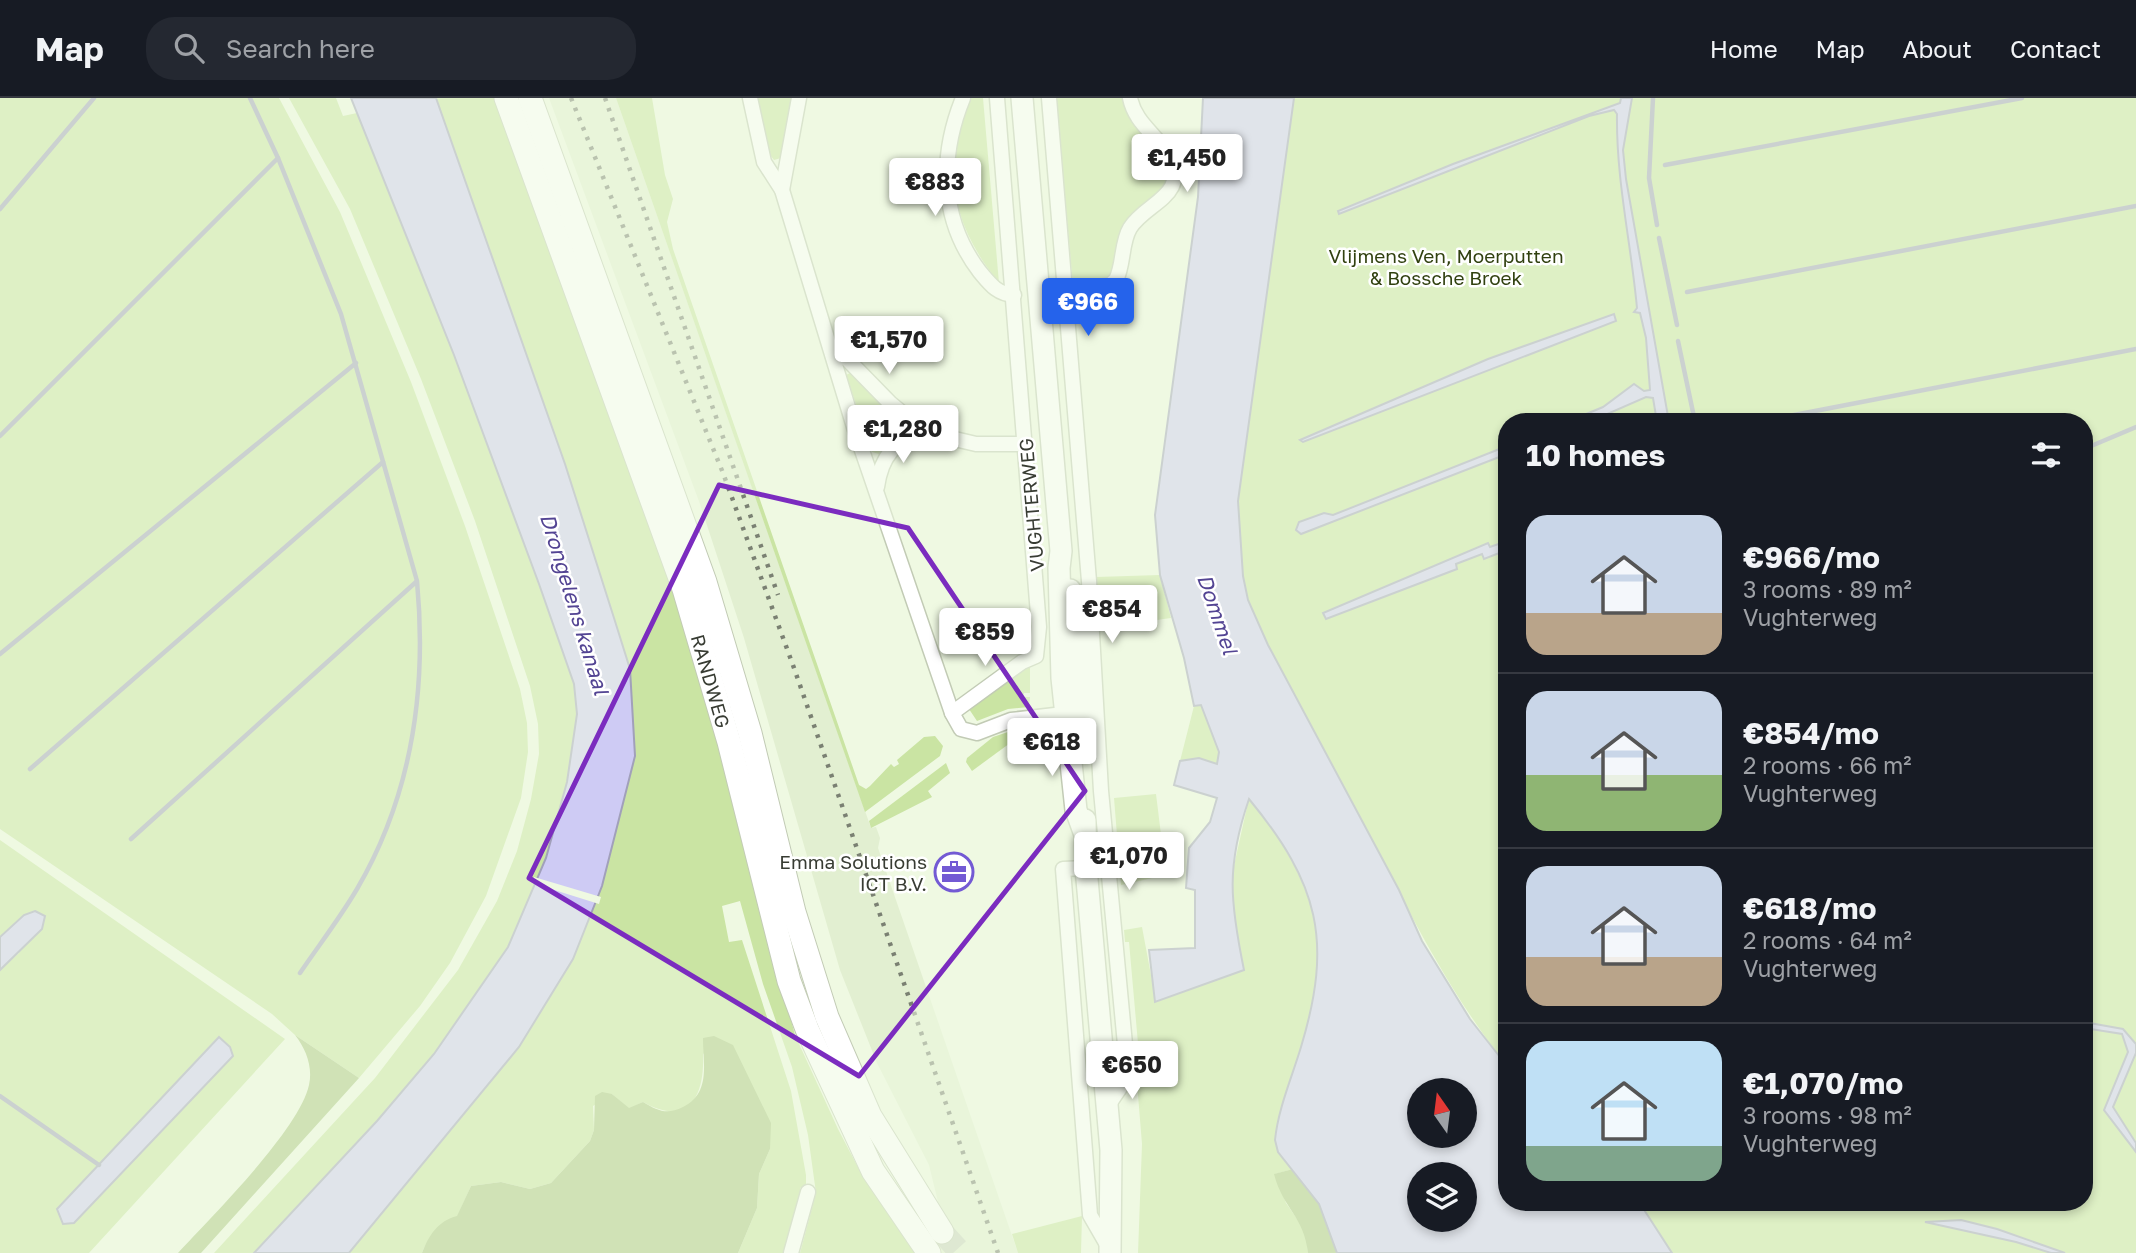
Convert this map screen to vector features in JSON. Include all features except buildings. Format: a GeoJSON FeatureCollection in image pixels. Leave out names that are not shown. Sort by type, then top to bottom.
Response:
{"type":"FeatureCollection","features":[{"type":"Feature","properties":{"kind":"main road","name":"RANDWEG"},"geometry":{"type":"LineString","coordinates":[[506,98],[684,589],[729,742],[789,981],[807,1029],[873,1171],[929,1253]]}},
{"type":"Feature","properties":{"kind":"main road","name":"RANDWEG"},"geometry":{"type":"LineString","coordinates":[[530,98],[705,582],[750,733],[794,912],[827,1017],[870,1115],[942,1232]]}},
{"type":"Feature","properties":{"kind":"main road","name":"VUGHTERWEG"},"geometry":{"type":"LineString","coordinates":[[1022,98],[1061,551],[1060,643],[1082,712],[1076,810],[1084,832],[1111,1150],[1110,1251]]}},
{"type":"Feature","properties":{"kind":"street"},"geometry":{"type":"LineString","coordinates":[[750,98],[764,162],[782,190],[805,271],[876,491],[952,713],[961,729],[968,733],[1011,720],[1082,712],[1101,791],[1128,1076],[1107,1107]]}},
{"type":"Feature","properties":{"kind":"street"},"geometry":{"type":"LineString","coordinates":[[782,190],[799,98]]}},
{"type":"Feature","properties":{"kind":"street"},"geometry":{"type":"LineString","coordinates":[[963,98],[952,126],[948,148],[946,185],[952,215],[960,238],[978,269],[995,290],[1014,295]]}},
{"type":"Feature","properties":{"kind":"street","name":"VUGHTERWEG"},"geometry":{"type":"LineString","coordinates":[[952,713],[1022,662],[1036,656],[1039,609],[997,98]]}},
{"type":"Feature","properties":{"kind":"street","name":"VUGHTERWEG"},"geometry":{"type":"LineString","coordinates":[[1049,98],[1067,293],[1082,712]]}},
{"type":"Feature","properties":{"kind":"street"},"geometry":{"type":"LineString","coordinates":[[1067,293],[1110,285],[1116,280],[1131,228],[1168,195],[1173,181],[1173,164],[1163,146],[1137,119],[1130,98]]}},
{"type":"Feature","properties":{"kind":"street"},"geometry":{"type":"LineString","coordinates":[[832,351],[848,360],[890,403],[925,432],[976,444],[1026,444]]}},
{"type":"Feature","properties":{"kind":"street"},"geometry":{"type":"LineString","coordinates":[[876,491],[880,465],[887,456],[905,439],[925,432]]}},
{"type":"Feature","properties":{"kind":"street"},"geometry":{"type":"LineString","coordinates":[[1086,868],[1063,869],[1090,1215],[1110,1251]]}},
{"type":"Feature","properties":{"kind":"street"},"geometry":{"type":"LineString","coordinates":[[791,1253],[807,1192]]}},
{"type":"Feature","properties":{"kind":"highlighted area"},"geometry":{"type":"Polygon","coordinates":[[[719,485],[908,528],[1085,791],[859,1076],[529,878],[719,485]]]}},
{"type":"Feature","properties":{"kind":"shaded area"},"geometry":{"type":"Polygon","coordinates":[[[549,98],[616,98],[871,828],[876,827],[880,838],[878,848],[1018,1253],[935,1253],[947,1217],[939,1206],[929,1165],[877,1063],[840,970],[744,638],[700,504],[549,98]]]}},
{"type":"Feature","properties":{"kind":"green space"},"geometry":{"type":"Polygon","coordinates":[[[0,98],[279,98],[340,212],[411,382],[465,526],[520,689],[527,723],[528,752],[521,798],[486,896],[450,963],[420,1006],[359,1078],[295,1035],[272,1014],[0,829],[0,98]]]}},
{"type":"Feature","properties":{"kind":"green space"},"geometry":{"type":"Polygon","coordinates":[[[289,98],[336,98],[343,116],[357,113],[454,355],[539,584],[574,684],[577,714],[567,782],[546,858],[508,947],[434,1054],[377,1121],[254,1253],[214,1253],[375,1078],[458,970],[497,901],[517,851],[531,799],[539,754],[538,724],[530,686],[475,521],[421,379],[350,209],[289,98]]]}},
{"type":"Feature","properties":{"kind":"green space"},"geometry":{"type":"Polygon","coordinates":[[[436,98],[496,98],[683,612],[795,1035],[862,1175],[917,1253],[800,1253],[816,1193],[808,1135],[792,1067],[763,984],[740,901],[722,906],[729,942],[742,940],[791,1091],[806,1175],[806,1185],[800,1188],[801,1199],[787,1253],[738,1253],[757,1208],[759,1174],[770,1149],[703,1053],[703,1069],[697,1094],[683,1109],[659,1109],[643,1102],[629,1109],[612,1094],[593,1106],[594,1130],[590,1141],[551,1183],[530,1189],[501,1182],[471,1186],[457,1217],[436,1231],[422,1253],[349,1253],[519,1047],[572,959],[602,886],[635,756],[630,669],[565,464],[436,98]]]}},
{"type":"Feature","properties":{"kind":"green space"},"geometry":{"type":"Polygon","coordinates":[[[616,98],[652,98],[665,175],[673,199],[667,222],[673,249],[859,785],[866,789],[891,764],[894,767],[899,764],[897,760],[924,737],[935,736],[943,746],[940,756],[865,812],[616,98]]]}},
{"type":"Feature","properties":{"kind":"green space"},"geometry":{"type":"Polygon","coordinates":[[[758,98],[791,98],[781,158],[774,160],[770,155],[758,98]]]}},
{"type":"Feature","properties":{"kind":"green space"},"geometry":{"type":"Polygon","coordinates":[[[969,98],[983,98],[999,283],[970,239],[956,195],[956,149],[969,98]]]}},
{"type":"Feature","properties":{"kind":"green space"},"geometry":{"type":"Polygon","coordinates":[[[1056,98],[1125,98],[1160,150],[1167,166],[1169,180],[1148,206],[1107,281],[1073,286],[1056,98]]]}},
{"type":"Feature","properties":{"kind":"green space","name":"Vlijmens Ven, Moerputten & Bossche Broek"},"geometry":{"type":"Polygon","coordinates":[[[1294,98],[2136,98],[2136,1253],[1672,1253],[1642,1211],[2093,1211],[2093,413],[1498,413],[1498,1054],[1461,1001],[1422,934],[1259,626],[1242,577],[1238,501],[1294,98]]]}},
{"type":"Feature","properties":{"kind":"green space"},"geometry":{"type":"Polygon","coordinates":[[[852,372],[912,429],[879,454],[872,452],[846,375],[852,372]]]}},
{"type":"Feature","properties":{"kind":"green space"},"geometry":{"type":"Polygon","coordinates":[[[1160,575],[1171,618],[1100,628],[1095,577],[1160,575]]]}},
{"type":"Feature","properties":{"kind":"green space"},"geometry":{"type":"Polygon","coordinates":[[[1025,666],[1030,666],[1030,693],[1024,693],[1023,697],[1030,697],[1029,707],[1008,709],[977,721],[969,709],[1025,666]]]}},
{"type":"Feature","properties":{"kind":"green space"},"geometry":{"type":"Polygon","coordinates":[[[1201,705],[1219,752],[1217,764],[1199,758],[1180,761],[1194,706],[1201,705]]]}},
{"type":"Feature","properties":{"kind":"green space"},"geometry":{"type":"Polygon","coordinates":[[[1014,730],[1021,735],[972,771],[966,762],[967,758],[993,737],[1014,730]]]}},
{"type":"Feature","properties":{"kind":"green space"},"geometry":{"type":"Polygon","coordinates":[[[946,763],[950,773],[928,791],[932,797],[871,828],[869,821],[946,763]]]}},
{"type":"Feature","properties":{"kind":"green space"},"geometry":{"type":"Polygon","coordinates":[[[1156,794],[1166,875],[1121,885],[1114,798],[1156,794]]]}},
{"type":"Feature","properties":{"kind":"green space"},"geometry":{"type":"Polygon","coordinates":[[[1249,798],[1295,866],[1313,916],[1318,942],[1316,998],[1276,1130],[1278,1152],[1293,1169],[1275,1174],[1286,1203],[1306,1232],[1308,1253],[1138,1253],[1142,1144],[1136,1071],[1140,1066],[1129,942],[1125,942],[1124,930],[1142,927],[1156,1002],[1244,970],[1231,900],[1231,879],[1249,798]]]}},
{"type":"Feature","properties":{"kind":"green space"},"geometry":{"type":"Polygon","coordinates":[[[0,840],[285,1039],[89,1253],[0,1253],[0,970],[19,953],[24,915],[0,937],[0,840]],[[218,1037],[99,1165],[63,1224],[74,1223],[233,1056],[230,1047],[218,1037]]]}},
{"type":"Feature","properties":{"kind":"green space"},"geometry":{"type":"Polygon","coordinates":[[[295,1035],[359,1078],[201,1253],[178,1253],[253,1172],[302,1104],[309,1085],[310,1072],[305,1052],[295,1035]]]}},
{"type":"Feature","properties":{"kind":"green space"},"geometry":{"type":"Polygon","coordinates":[[[714,1036],[733,1045],[771,1123],[770,1149],[759,1174],[757,1208],[738,1253],[422,1253],[435,1230],[444,1221],[457,1216],[471,1186],[501,1182],[530,1189],[551,1183],[590,1141],[594,1130],[595,1096],[602,1092],[612,1094],[629,1108],[643,1102],[658,1110],[672,1111],[692,1101],[702,1086],[704,1077],[703,1038],[714,1036]]]}},
{"type":"Feature","properties":{"kind":"green space"},"geometry":{"type":"Polygon","coordinates":[[[1293,1169],[1319,1204],[1338,1253],[1308,1253],[1302,1230],[1274,1174],[1293,1169]]]}},
{"type":"Feature","properties":{"kind":"green space"},"geometry":{"type":"Polygon","coordinates":[[[1082,1216],[1081,1253],[1018,1253],[1012,1234],[1082,1216]]]}},
{"type":"Feature","properties":{"kind":"water","name":"Drongelens kanaal"},"geometry":{"type":"Polygon","coordinates":[[[351,98],[436,98],[565,464],[630,669],[635,756],[602,886],[573,959],[519,1047],[349,1253],[254,1253],[377,1121],[434,1054],[508,947],[546,858],[567,782],[577,714],[574,684],[539,584],[454,355],[351,98]]]}},
{"type":"Feature","properties":{"kind":"water","name":"Dommel"},"geometry":{"type":"Polygon","coordinates":[[[1203,98],[1294,98],[1238,501],[1243,576],[1248,600],[1268,645],[1399,890],[1422,941],[1470,1019],[1498,1055],[1498,1211],[1645,1211],[1672,1253],[1337,1253],[1319,1204],[1278,1152],[1275,1140],[1282,1105],[1311,1009],[1317,944],[1313,915],[1305,887],[1291,859],[1249,799],[1237,844],[1233,884],[1233,904],[1244,970],[1155,1002],[1149,950],[1195,948],[1195,890],[1186,888],[1189,848],[1210,822],[1217,798],[1174,785],[1180,761],[1199,758],[1217,764],[1219,752],[1201,705],[1194,706],[1184,658],[1160,575],[1155,515],[1198,197],[1203,98]]]}},
{"type":"Feature","properties":{"kind":"water"},"geometry":{"type":"Polygon","coordinates":[[[1621,98],[1632,98],[1623,150],[1626,179],[1667,413],[1656,413],[1653,398],[1646,397],[1610,413],[1589,413],[1603,407],[1634,384],[1644,391],[1650,390],[1646,338],[1640,313],[1634,312],[1637,308],[1621,187],[1617,114],[1614,110],[1589,116],[1339,214],[1338,211],[1453,164],[1620,103],[1621,98]]]}},
{"type":"Feature","properties":{"kind":"water"},"geometry":{"type":"Polygon","coordinates":[[[1614,314],[1616,321],[1303,442],[1300,440],[1488,359],[1614,314]]]}},
{"type":"Feature","properties":{"kind":"water"},"geometry":{"type":"Polygon","coordinates":[[[1498,450],[1498,457],[1301,534],[1296,530],[1299,522],[1324,513],[1333,515],[1498,450]]]}},
{"type":"Feature","properties":{"kind":"water"},"geometry":{"type":"Polygon","coordinates":[[[1488,543],[1490,547],[1498,544],[1498,554],[1484,559],[1482,554],[1456,564],[1457,569],[1326,619],[1323,613],[1488,543]]]}},
{"type":"Feature","properties":{"kind":"water"},"geometry":{"type":"Polygon","coordinates":[[[35,911],[45,916],[42,929],[0,970],[0,937],[24,915],[35,911]]]}},
{"type":"Feature","properties":{"kind":"water"},"geometry":{"type":"Polygon","coordinates":[[[2093,1024],[2123,1029],[2136,1044],[2136,1053],[2113,1107],[2136,1143],[2136,1152],[2104,1110],[2128,1052],[2122,1034],[2093,1029],[2093,1024]]]}},
{"type":"Feature","properties":{"kind":"water"},"geometry":{"type":"Polygon","coordinates":[[[219,1037],[230,1047],[233,1056],[74,1223],[63,1224],[57,1209],[219,1037]]]}},
{"type":"Feature","properties":{"kind":"water"},"geometry":{"type":"Polygon","coordinates":[[[1961,1220],[1997,1229],[2065,1253],[2051,1253],[2016,1242],[1925,1222],[1961,1220]]]}},
{"type":"Feature","properties":{"kind":"pier"},"geometry":{"type":"Polygon","coordinates":[[[534,877],[601,897],[599,904],[532,883],[534,877]]]}},
{"type":"Feature","properties":{"kind":"waterway"},"geometry":{"type":"LineString","coordinates":[[0,209],[94,98]]}},
{"type":"Feature","properties":{"kind":"waterway"},"geometry":{"type":"LineString","coordinates":[[250,98],[278,158],[341,314],[417,581],[420,621],[417,701],[403,778],[391,816],[357,889],[300,973]]}},
{"type":"Feature","properties":{"kind":"waterway"},"geometry":{"type":"LineString","coordinates":[[1653,98],[1649,178],[1657,225]]}},
{"type":"Feature","properties":{"kind":"waterway"},"geometry":{"type":"LineString","coordinates":[[1665,165],[2022,98]]}},
{"type":"Feature","properties":{"kind":"waterway"},"geometry":{"type":"LineString","coordinates":[[0,436],[278,158]]}},
{"type":"Feature","properties":{"kind":"waterway"},"geometry":{"type":"LineString","coordinates":[[1687,292],[2136,206]]}},
{"type":"Feature","properties":{"kind":"waterway"},"geometry":{"type":"LineString","coordinates":[[1659,238],[1677,325]]}},
{"type":"Feature","properties":{"kind":"waterway"},"geometry":{"type":"LineString","coordinates":[[1678,341],[1693,413]]}},
{"type":"Feature","properties":{"kind":"waterway"},"geometry":{"type":"LineString","coordinates":[[1805,413],[2136,349]]}},
{"type":"Feature","properties":{"kind":"waterway"},"geometry":{"type":"LineString","coordinates":[[0,654],[356,363]]}},
{"type":"Feature","properties":{"kind":"waterway"},"geometry":{"type":"LineString","coordinates":[[2093,445],[2136,427]]}},
{"type":"Feature","properties":{"kind":"waterway"},"geometry":{"type":"LineString","coordinates":[[30,769],[383,462]]}},
{"type":"Feature","properties":{"kind":"waterway"},"geometry":{"type":"LineString","coordinates":[[131,839],[416,582]]}},
{"type":"Feature","properties":{"kind":"waterway"},"geometry":{"type":"LineString","coordinates":[[0,1096],[99,1165]]}},
{"type":"Feature","properties":{"kind":"tunnel"},"geometry":{"type":"LineString","coordinates":[[942,1232],[961,1253]]}},
{"type":"Feature","properties":{"kind":"railway"},"geometry":{"type":"LineString","coordinates":[[571,98],[723,473],[794,668],[998,1253]]}},
{"type":"Feature","properties":{"kind":"railway"},"geometry":{"type":"LineString","coordinates":[[605,98],[778,595]]}},
{"type":"Feature","properties":{"kind":"place","name":"Emma Solutions ICT B.V."},"geometry":{"type":"Point","coordinates":[954,872]}}]}
